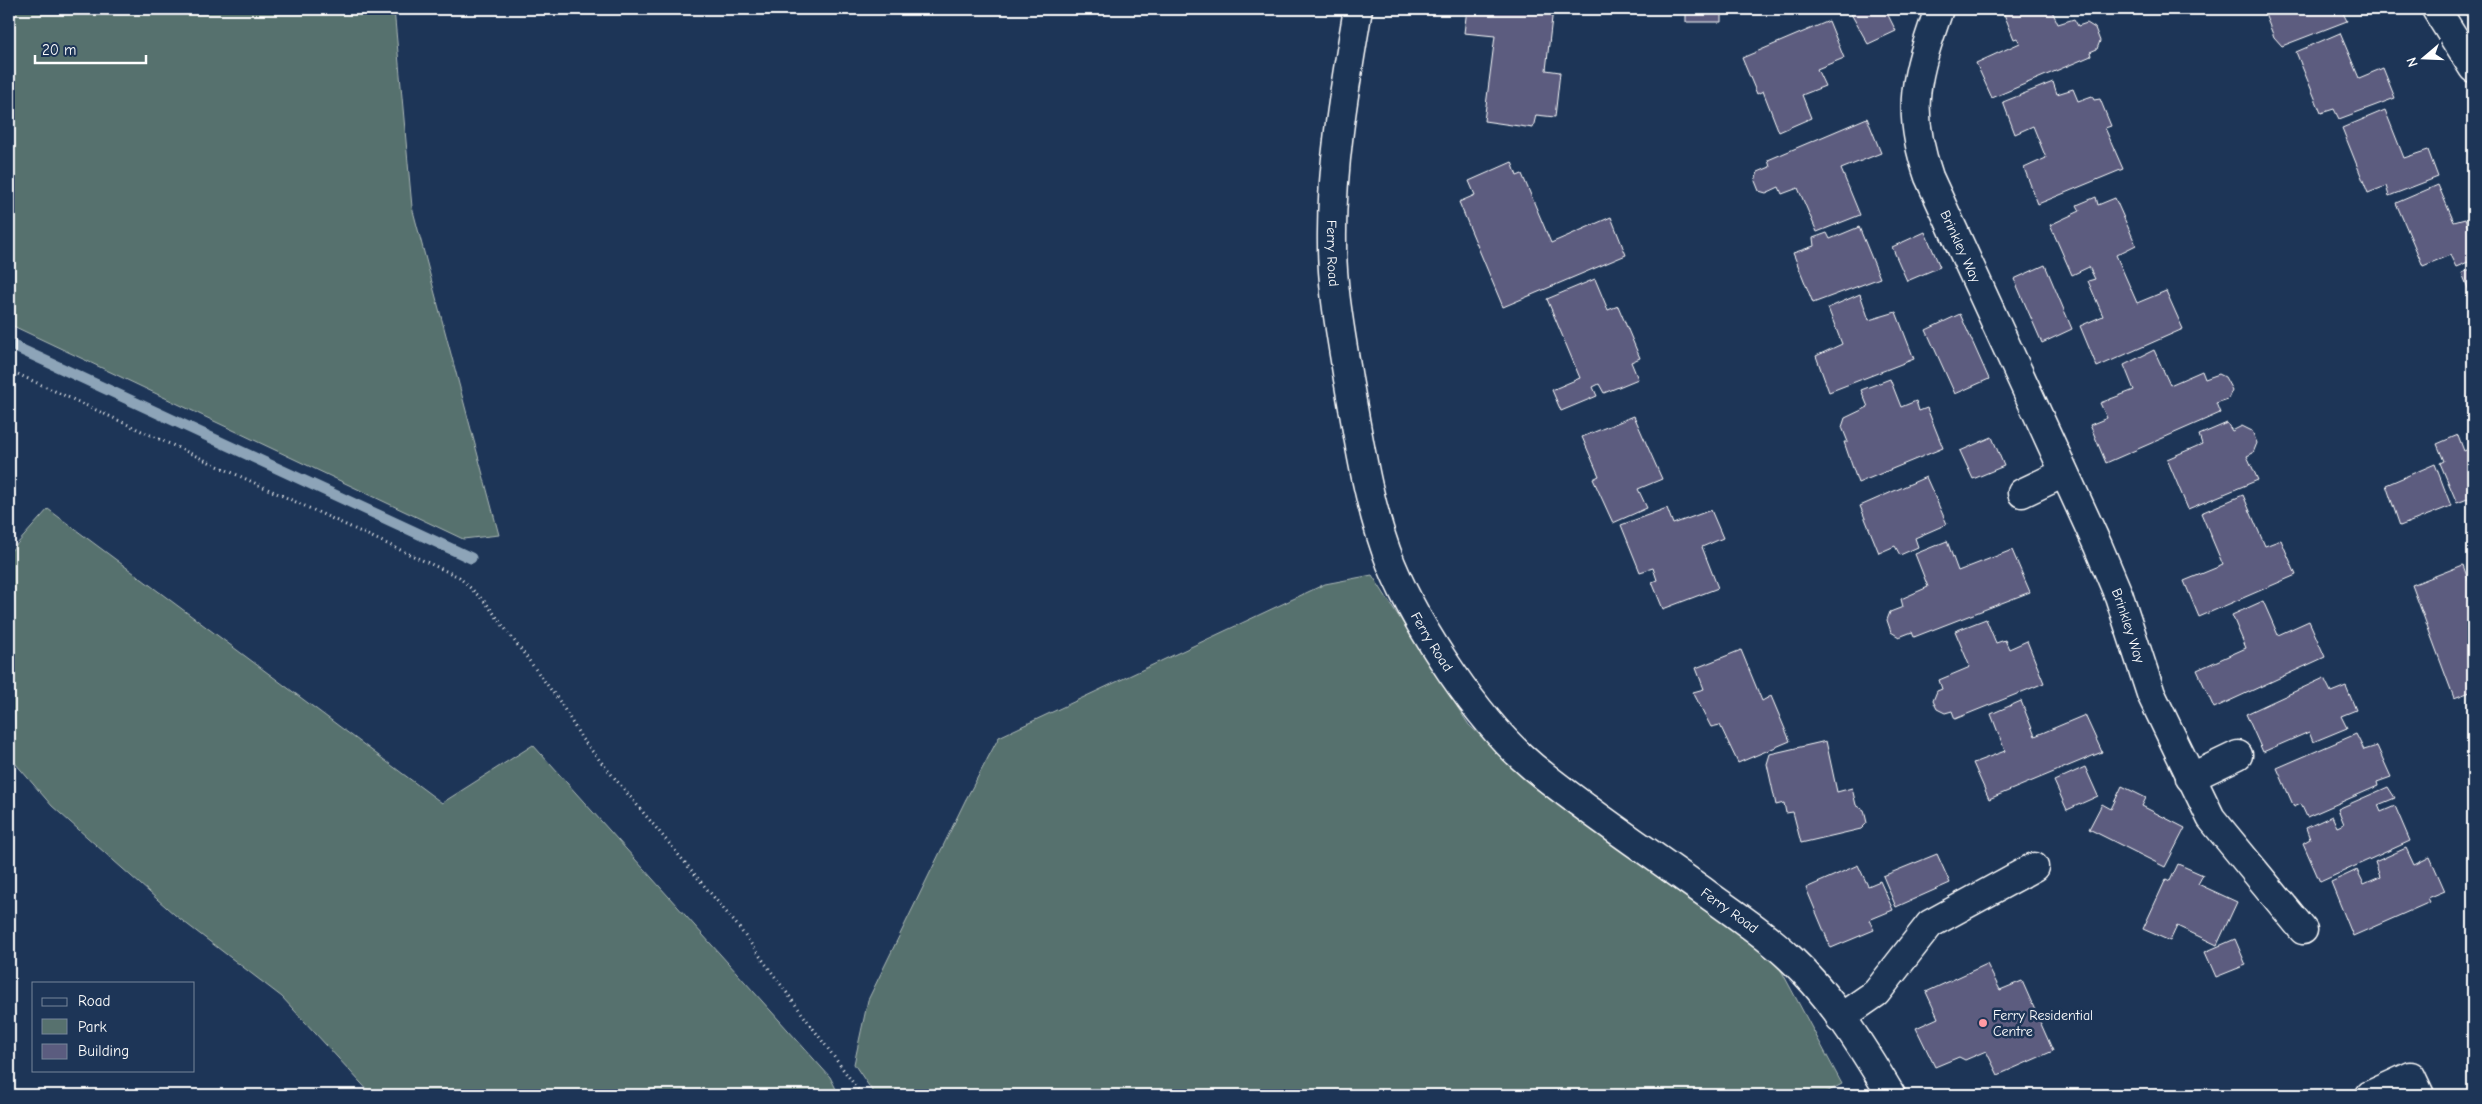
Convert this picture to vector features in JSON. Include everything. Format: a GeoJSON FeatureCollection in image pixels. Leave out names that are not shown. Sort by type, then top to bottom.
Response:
{"type":"FeatureCollection","features":[{"type":"Feature","properties":{"kind":"street","name":"Ferry Road"},"geometry":{"type":"LineString","coordinates":[[1358,9],[1336,152],[1333,193],[1333,278],[1351,395],[1370,492],[1392,564],[1428,633],[1490,725],[1530,764],[1587,809],[1765,936],[1793,961],[1840,1018],[1891,1095]]}},
{"type":"Feature","properties":{"kind":"street","name":"Brinkley Way"},"geometry":{"type":"LineString","coordinates":[[1939,9],[1916,86],[1914,108],[1921,154],[1929,177],[2102,554],[2119,596],[2151,694],[2190,778],[2211,818],[2303,930]]}},
{"type":"Feature","properties":{"kind":"street"},"geometry":{"type":"LineString","coordinates":[[2436,9],[2473,68]]}},
{"type":"Feature","properties":{"kind":"street"},"geometry":{"type":"LineString","coordinates":[[2022,493],[2064,473]]}},
{"type":"Feature","properties":{"kind":"street"},"geometry":{"type":"LineString","coordinates":[[2190,778],[2238,755]]}},
{"type":"Feature","properties":{"kind":"street"},"geometry":{"type":"LineString","coordinates":[[1840,1018],[1876,993],[1930,924],[2034,867]]}},
{"type":"Feature","properties":{"kind":"street"},"geometry":{"type":"LineString","coordinates":[[2370,1095],[2415,1086]]}},
{"type":"Feature","properties":{"kind":"path"},"geometry":{"type":"LineString","coordinates":[[9,370],[459,577],[486,603],[560,702],[582,739],[737,925],[862,1095]]}},
{"type":"Feature","properties":{"kind":"green space"},"geometry":{"type":"Polygon","coordinates":[[[9,9],[394,9],[412,207],[499,535],[463,539],[9,324],[9,9]]]}},
{"type":"Feature","properties":{"kind":"green space"},"geometry":{"type":"Polygon","coordinates":[[[48,509],[442,803],[533,745],[830,1077],[839,1095],[372,1095],[282,997],[175,915],[52,806],[9,756],[9,553],[48,509]]]}},
{"type":"Feature","properties":{"kind":"green space"},"geometry":{"type":"Polygon","coordinates":[[[1372,575],[1469,725],[1545,795],[1681,894],[1775,959],[1842,1084],[1821,1095],[875,1095],[854,1064],[868,1000],[965,801],[999,737],[1325,584],[1372,575]]]}},
{"type":"Feature","properties":{"kind":"building"},"geometry":{"type":"Polygon","coordinates":[[[1467,9],[1553,9],[1546,70],[1560,72],[1555,117],[1536,115],[1533,128],[1484,121],[1495,36],[1464,33],[1467,9]]]}},
{"type":"Feature","properties":{"kind":"building"},"geometry":{"type":"Polygon","coordinates":[[[1686,9],[1721,9],[1721,22],[1686,22],[1686,9]]]}},
{"type":"Feature","properties":{"kind":"building"},"geometry":{"type":"Polygon","coordinates":[[[1856,9],[1885,9],[1896,31],[1868,44],[1850,12],[1856,9]]]}},
{"type":"Feature","properties":{"kind":"building"},"geometry":{"type":"Polygon","coordinates":[[[2002,9],[2051,9],[2058,24],[2074,19],[2078,26],[2087,23],[2095,28],[2100,41],[2097,49],[2090,52],[2091,56],[1992,98],[1976,63],[2020,43],[2017,38],[2014,39],[2002,9]]]}},
{"type":"Feature","properties":{"kind":"building"},"geometry":{"type":"Polygon","coordinates":[[[2263,9],[2341,9],[2347,21],[2282,46],[2274,37],[2263,9]]]}},
{"type":"Feature","properties":{"kind":"building"},"geometry":{"type":"Polygon","coordinates":[[[1829,21],[1844,58],[1817,69],[1825,86],[1802,95],[1811,118],[1779,132],[1763,91],[1757,94],[1742,58],[1829,21]]]}},
{"type":"Feature","properties":{"kind":"building"},"geometry":{"type":"Polygon","coordinates":[[[2340,33],[2359,78],[2383,68],[2395,98],[2339,119],[2334,109],[2321,113],[2296,52],[2340,33]]]}},
{"type":"Feature","properties":{"kind":"building"},"geometry":{"type":"Polygon","coordinates":[[[2053,82],[2057,94],[2073,89],[2078,101],[2092,96],[2094,100],[2100,99],[2111,126],[2105,128],[2123,169],[2038,204],[2024,168],[2046,158],[2033,126],[2015,134],[2003,102],[2053,82]]]}},
{"type":"Feature","properties":{"kind":"building"},"geometry":{"type":"Polygon","coordinates":[[[2385,110],[2404,158],[2428,150],[2438,177],[2389,196],[2386,186],[2368,193],[2342,128],[2385,110]]]}},
{"type":"Feature","properties":{"kind":"building"},"geometry":{"type":"Polygon","coordinates":[[[1867,118],[1881,153],[1841,169],[1860,215],[1817,232],[1798,188],[1782,194],[1779,187],[1766,193],[1759,191],[1755,181],[1758,172],[1770,167],[1768,160],[1867,118]]]}},
{"type":"Feature","properties":{"kind":"building"},"geometry":{"type":"Polygon","coordinates":[[[1512,162],[1517,176],[1522,174],[1551,243],[1611,217],[1626,255],[1503,307],[1459,202],[1475,195],[1469,181],[1512,162]]]}},
{"type":"Feature","properties":{"kind":"building"},"geometry":{"type":"Polygon","coordinates":[[[2438,185],[2454,222],[2465,219],[2468,228],[2473,225],[2473,260],[2456,267],[2450,255],[2423,266],[2396,203],[2438,185]]]}},
{"type":"Feature","properties":{"kind":"building"},"geometry":{"type":"Polygon","coordinates":[[[2096,197],[2098,205],[2115,198],[2136,245],[2116,255],[2137,303],[2166,291],[2183,329],[2097,367],[2080,326],[2103,316],[2088,281],[2095,279],[2089,267],[2072,275],[2050,225],[2080,211],[2077,205],[2096,197]]]}},
{"type":"Feature","properties":{"kind":"building"},"geometry":{"type":"Polygon","coordinates":[[[1859,227],[1880,278],[1813,303],[1793,253],[1814,246],[1813,238],[1827,233],[1830,239],[1859,227]]]}},
{"type":"Feature","properties":{"kind":"building"},"geometry":{"type":"Polygon","coordinates":[[[1925,232],[1940,267],[1907,281],[1892,247],[1925,232]]]}},
{"type":"Feature","properties":{"kind":"building"},"geometry":{"type":"Polygon","coordinates":[[[2045,265],[2072,329],[2042,343],[2014,279],[2045,265]]]}},
{"type":"Feature","properties":{"kind":"building"},"geometry":{"type":"Polygon","coordinates":[[[2473,268],[2473,301],[2462,273],[2473,268]]]}},
{"type":"Feature","properties":{"kind":"building"},"geometry":{"type":"Polygon","coordinates":[[[1595,279],[1608,310],[1618,306],[1640,358],[1631,362],[1638,379],[1604,393],[1599,384],[1593,387],[1597,396],[1561,411],[1552,390],[1580,378],[1547,299],[1595,279]]]}},
{"type":"Feature","properties":{"kind":"building"},"geometry":{"type":"Polygon","coordinates":[[[1860,294],[1869,320],[1896,312],[1914,359],[1829,392],[1816,356],[1842,344],[1828,308],[1860,294]]]}},
{"type":"Feature","properties":{"kind":"building"},"geometry":{"type":"Polygon","coordinates":[[[1960,314],[1989,379],[1955,394],[1926,330],[1960,314]]]}},
{"type":"Feature","properties":{"kind":"building"},"geometry":{"type":"Polygon","coordinates":[[[2154,350],[2170,385],[2202,371],[2205,379],[2219,374],[2225,377],[2232,390],[2228,399],[2216,403],[2220,413],[2106,463],[2090,425],[2107,418],[2100,403],[2134,390],[2124,365],[2154,350]]]}},
{"type":"Feature","properties":{"kind":"building"},"geometry":{"type":"Polygon","coordinates":[[[1890,379],[1901,407],[1916,401],[1919,411],[1927,408],[1943,448],[1858,483],[1844,442],[1848,442],[1842,427],[1845,418],[1868,407],[1861,390],[1890,379]]]}},
{"type":"Feature","properties":{"kind":"building"},"geometry":{"type":"Polygon","coordinates":[[[1634,416],[1662,479],[1638,489],[1647,508],[1613,523],[1593,479],[1599,476],[1582,437],[1634,416]]]}},
{"type":"Feature","properties":{"kind":"building"},"geometry":{"type":"Polygon","coordinates":[[[2227,423],[2232,431],[2242,426],[2252,431],[2257,443],[2253,453],[2247,456],[2258,480],[2188,509],[2167,459],[2202,444],[2199,435],[2227,423]]]}},
{"type":"Feature","properties":{"kind":"building"},"geometry":{"type":"Polygon","coordinates":[[[2458,435],[2464,451],[2473,447],[2473,497],[2457,503],[2440,463],[2444,461],[2437,444],[2458,435]]]}},
{"type":"Feature","properties":{"kind":"building"},"geometry":{"type":"Polygon","coordinates":[[[1992,437],[2004,466],[1973,479],[1960,451],[1992,437]]]}},
{"type":"Feature","properties":{"kind":"building"},"geometry":{"type":"Polygon","coordinates":[[[2435,464],[2451,506],[2400,526],[2386,485],[2435,464]]]}},
{"type":"Feature","properties":{"kind":"building"},"geometry":{"type":"Polygon","coordinates":[[[1926,477],[1947,524],[1915,538],[1918,547],[1900,555],[1895,546],[1879,553],[1860,506],[1926,477]]]}},
{"type":"Feature","properties":{"kind":"building"},"geometry":{"type":"Polygon","coordinates":[[[2243,495],[2265,546],[2281,540],[2296,575],[2199,617],[2184,581],[2223,565],[2201,513],[2243,495]]]}},
{"type":"Feature","properties":{"kind":"building"},"geometry":{"type":"Polygon","coordinates":[[[1667,508],[1673,524],[1711,510],[1723,538],[1702,547],[1718,588],[1663,609],[1652,582],[1657,580],[1653,568],[1640,572],[1621,525],[1667,508]]]}},
{"type":"Feature","properties":{"kind":"building"},"geometry":{"type":"Polygon","coordinates":[[[1947,541],[1958,571],[2012,550],[2030,592],[1914,637],[1912,632],[1899,637],[1891,632],[1887,620],[1890,612],[1903,607],[1901,599],[1928,587],[1915,554],[1947,541]]]}},
{"type":"Feature","properties":{"kind":"building"},"geometry":{"type":"Polygon","coordinates":[[[2463,565],[2473,594],[2473,691],[2454,698],[2412,585],[2463,565]]]}},
{"type":"Feature","properties":{"kind":"building"},"geometry":{"type":"Polygon","coordinates":[[[2263,601],[2278,635],[2309,621],[2325,657],[2214,708],[2197,670],[2246,648],[2232,615],[2263,601]]]}},
{"type":"Feature","properties":{"kind":"building"},"geometry":{"type":"Polygon","coordinates":[[[1986,619],[1996,643],[2005,640],[2009,649],[2027,641],[2044,683],[1955,719],[1952,711],[1945,713],[1937,709],[1933,701],[1937,691],[1942,689],[1939,680],[1970,667],[1955,631],[1986,619]]]}},
{"type":"Feature","properties":{"kind":"building"},"geometry":{"type":"Polygon","coordinates":[[[1741,650],[1762,701],[1771,696],[1790,741],[1738,763],[1720,725],[1711,727],[1693,692],[1704,689],[1696,668],[1741,650]]]}},
{"type":"Feature","properties":{"kind":"building"},"geometry":{"type":"Polygon","coordinates":[[[2324,678],[2331,692],[2346,686],[2356,710],[2341,716],[2347,728],[2313,742],[2309,732],[2263,752],[2246,714],[2324,678]]]}},
{"type":"Feature","properties":{"kind":"building"},"geometry":{"type":"Polygon","coordinates":[[[2021,701],[2035,736],[2085,715],[2102,752],[1989,799],[1973,763],[2005,751],[1991,714],[2021,701]]]}},
{"type":"Feature","properties":{"kind":"building"},"geometry":{"type":"Polygon","coordinates":[[[2356,734],[2364,750],[2377,746],[2391,777],[2377,782],[2378,786],[2307,817],[2301,804],[2294,807],[2277,768],[2356,734]]]}},
{"type":"Feature","properties":{"kind":"building"},"geometry":{"type":"Polygon","coordinates":[[[1826,741],[1837,792],[1852,788],[1856,805],[1864,810],[1867,823],[1861,829],[1801,843],[1793,812],[1786,813],[1784,803],[1776,805],[1767,764],[1770,754],[1826,741]]]}},
{"type":"Feature","properties":{"kind":"building"},"geometry":{"type":"Polygon","coordinates":[[[2085,767],[2098,796],[2067,810],[2054,781],[2085,767]]]}},
{"type":"Feature","properties":{"kind":"building"},"geometry":{"type":"Polygon","coordinates":[[[2122,786],[2146,798],[2142,806],[2185,828],[2165,867],[2089,829],[2102,804],[2111,809],[2122,786]]]}},
{"type":"Feature","properties":{"kind":"building"},"geometry":{"type":"Polygon","coordinates":[[[2388,787],[2395,798],[2378,805],[2381,812],[2395,806],[2410,841],[2320,882],[2303,843],[2310,839],[2306,828],[2332,816],[2337,827],[2344,824],[2338,809],[2388,787]]]}},
{"type":"Feature","properties":{"kind":"building"},"geometry":{"type":"Polygon","coordinates":[[[2406,848],[2414,865],[2430,857],[2445,891],[2428,898],[2430,902],[2353,936],[2331,882],[2357,870],[2364,884],[2380,877],[2375,862],[2406,848]]]}},
{"type":"Feature","properties":{"kind":"building"},"geometry":{"type":"Polygon","coordinates":[[[1937,854],[1950,883],[1896,907],[1883,876],[1937,854]]]}},
{"type":"Feature","properties":{"kind":"building"},"geometry":{"type":"Polygon","coordinates":[[[2178,864],[2203,875],[2198,884],[2237,902],[2217,945],[2177,926],[2170,941],[2143,929],[2166,879],[2170,881],[2178,864]]]}},
{"type":"Feature","properties":{"kind":"building"},"geometry":{"type":"Polygon","coordinates":[[[1858,865],[1868,886],[1880,881],[1893,910],[1869,920],[1874,930],[1831,948],[1806,888],[1858,865]]]}},
{"type":"Feature","properties":{"kind":"building"},"geometry":{"type":"Polygon","coordinates":[[[2235,939],[2246,965],[2216,977],[2205,952],[2235,939]]]}},
{"type":"Feature","properties":{"kind":"building","name":"Ferry Residential Centre"},"geometry":{"type":"Polygon","coordinates":[[[1987,964],[2000,990],[2022,981],[2053,1051],[1998,1075],[1986,1051],[1965,1060],[1959,1057],[1935,1067],[1916,1028],[1938,1018],[1926,992],[1987,964]]]}},
{"type":"Feature","properties":{"kind":"waterway"},"geometry":{"type":"LineString","coordinates":[[9,344],[471,558]]}},
{"type":"Feature","properties":{"kind":"place","name":"Ferry Residential Centre"},"geometry":{"type":"Point","coordinates":[1983,1023]}}]}
